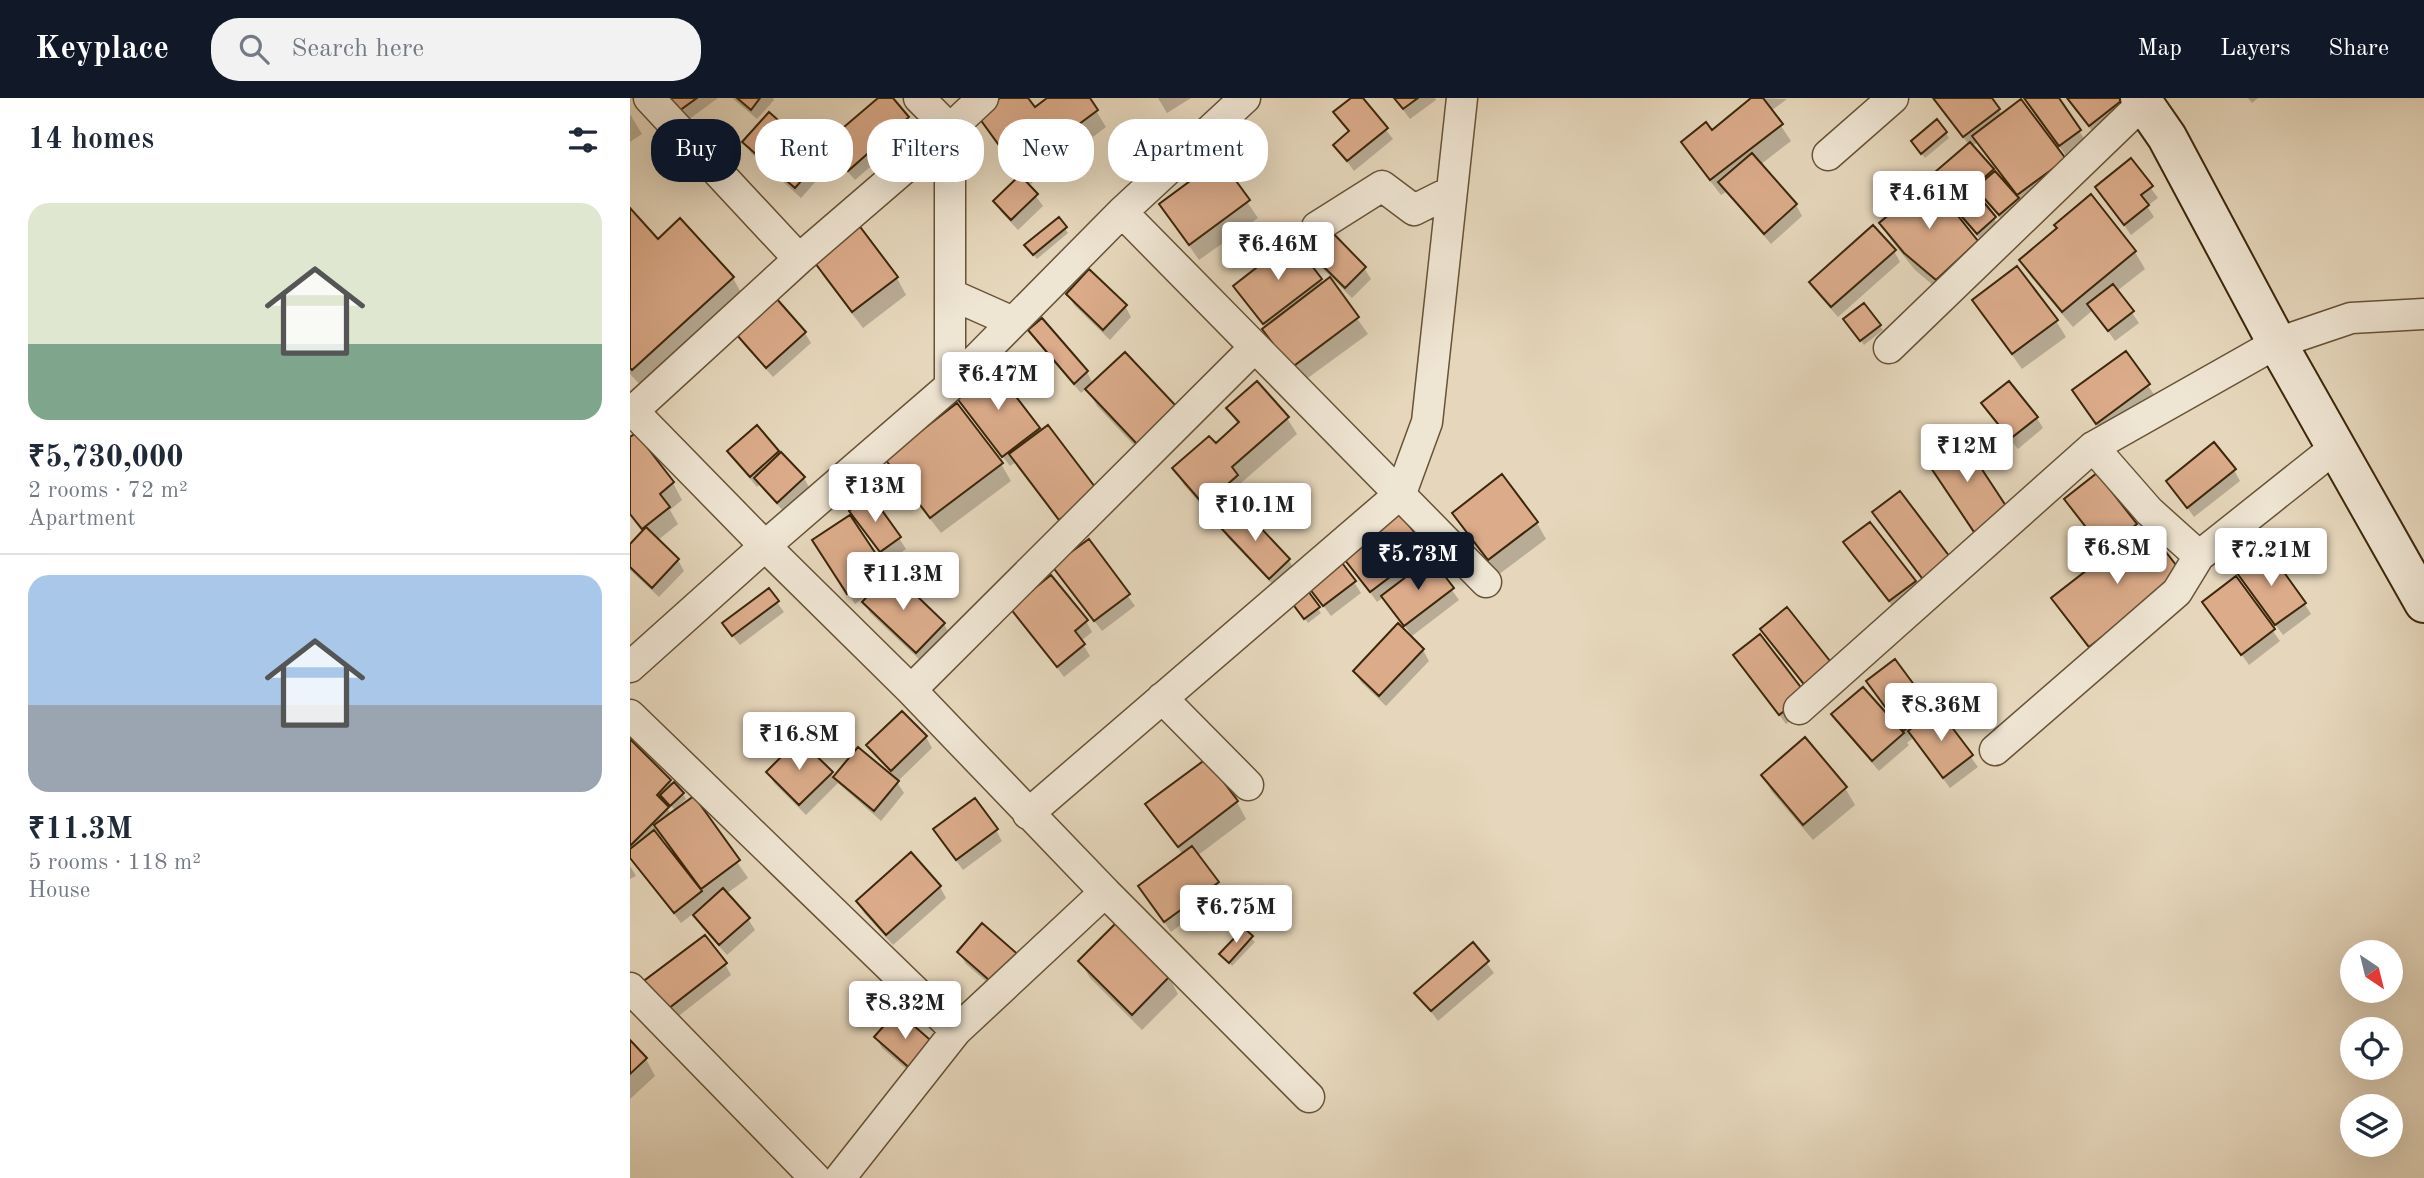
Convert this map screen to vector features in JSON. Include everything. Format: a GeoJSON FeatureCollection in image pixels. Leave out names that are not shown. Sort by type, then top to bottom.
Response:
{"type":"FeatureCollection","features":[{"type":"Feature","properties":{"kind":"street"},"geometry":{"type":"LineString","coordinates":[[649,98],[799,259]]}},
{"type":"Feature","properties":{"kind":"street"},"geometry":{"type":"LineString","coordinates":[[919,98],[940,119]]}},
{"type":"Feature","properties":{"kind":"street"},"geometry":{"type":"LineString","coordinates":[[961,119],[983,98]]}},
{"type":"Feature","properties":{"kind":"street"},"geometry":{"type":"LineString","coordinates":[[630,667],[950,386],[1122,212],[1245,98]]}},
{"type":"Feature","properties":{"kind":"street"},"geometry":{"type":"LineString","coordinates":[[1028,814],[1401,493],[1427,422],[1462,98]]}},
{"type":"Feature","properties":{"kind":"street"},"geometry":{"type":"LineString","coordinates":[[1828,155],[1893,98]]}},
{"type":"Feature","properties":{"kind":"street"},"geometry":{"type":"LineString","coordinates":[[1889,348],[2142,100],[2166,136],[2277,343],[2424,603]]}},
{"type":"Feature","properties":{"kind":"street"},"geometry":{"type":"LineString","coordinates":[[888,182],[631,411],[911,690],[1028,814],[1309,1097]]}},
{"type":"Feature","properties":{"kind":"street"},"geometry":{"type":"LineString","coordinates":[[950,182],[950,386]]}},
{"type":"Feature","properties":{"kind":"street"},"geometry":{"type":"LineString","coordinates":[[1317,227],[1382,186],[1414,210],[1452,191]]}},
{"type":"Feature","properties":{"kind":"street"},"geometry":{"type":"LineString","coordinates":[[1122,212],[1486,582]]}},
{"type":"Feature","properties":{"kind":"street"},"geometry":{"type":"LineString","coordinates":[[950,294],[1013,322]]}},
{"type":"Feature","properties":{"kind":"street"},"geometry":{"type":"LineString","coordinates":[[1799,709],[2093,447],[2277,343],[2351,318],[2424,313]]}},
{"type":"Feature","properties":{"kind":"street"},"geometry":{"type":"LineString","coordinates":[[911,690],[1255,347]]}},
{"type":"Feature","properties":{"kind":"street"},"geometry":{"type":"LineString","coordinates":[[2093,447],[2149,511],[2199,556]]}},
{"type":"Feature","properties":{"kind":"street"},"geometry":{"type":"LineString","coordinates":[[1995,750],[2177,592],[2199,556],[2336,447]]}},
{"type":"Feature","properties":{"kind":"street"},"geometry":{"type":"LineString","coordinates":[[1162,698],[1248,785]]}},
{"type":"Feature","properties":{"kind":"street"},"geometry":{"type":"LineString","coordinates":[[630,715],[956,1031]]}},
{"type":"Feature","properties":{"kind":"street"},"geometry":{"type":"LineString","coordinates":[[840,1178],[956,1031],[1105,892]]}},
{"type":"Feature","properties":{"kind":"street"},"geometry":{"type":"LineString","coordinates":[[630,988],[816,1178]]}},
{"type":"Feature","properties":{"kind":"building"},"geometry":{"type":"Polygon","coordinates":[[[666,98],[697,98],[676,113],[666,98]]]}},
{"type":"Feature","properties":{"kind":"building"},"geometry":{"type":"Polygon","coordinates":[[[737,98],[760,98],[751,110],[737,98]]]}},
{"type":"Feature","properties":{"kind":"building"},"geometry":{"type":"Polygon","coordinates":[[[878,98],[893,98],[909,117],[867,119],[867,154],[853,167],[853,119],[878,98]]]}},
{"type":"Feature","properties":{"kind":"building"},"geometry":{"type":"Polygon","coordinates":[[[1000,98],[1028,98],[1035,107],[1047,98],[1090,98],[1098,110],[1086,119],[998,119],[998,144],[984,125],[984,119],[977,115],[1000,98]]]}},
{"type":"Feature","properties":{"kind":"building"},"geometry":{"type":"Polygon","coordinates":[[[1351,98],[1363,98],[1388,128],[1347,161],[1333,145],[1349,131],[1333,112],[1351,98]]]}},
{"type":"Feature","properties":{"kind":"building"},"geometry":{"type":"Polygon","coordinates":[[[1394,98],[1418,98],[1403,109],[1394,98]]]}},
{"type":"Feature","properties":{"kind":"building"},"geometry":{"type":"Polygon","coordinates":[[[1751,98],[1763,98],[1783,124],[1710,180],[1681,142],[1706,122],[1712,130],[1751,98]]]}},
{"type":"Feature","properties":{"kind":"building"},"geometry":{"type":"Polygon","coordinates":[[[1933,98],[1992,98],[2000,109],[1963,137],[1933,98]]]}},
{"type":"Feature","properties":{"kind":"building"},"geometry":{"type":"Polygon","coordinates":[[[2024,98],[2059,98],[2081,130],[2059,146],[2024,98]]]}},
{"type":"Feature","properties":{"kind":"building"},"geometry":{"type":"Polygon","coordinates":[[[2067,98],[2119,98],[2121,101],[2089,126],[2067,98]]]}},
{"type":"Feature","properties":{"kind":"building"},"geometry":{"type":"Polygon","coordinates":[[[2021,99],[2066,159],[2017,195],[1972,136],[2021,99]]]}},
{"type":"Feature","properties":{"kind":"building"},"geometry":{"type":"Polygon","coordinates":[[[769,112],[777,119],[763,119],[769,112]]]}},
{"type":"Feature","properties":{"kind":"building"},"geometry":{"type":"Polygon","coordinates":[[[1937,119],[1947,132],[1921,154],[1911,141],[1937,119]]]}},
{"type":"Feature","properties":{"kind":"building"},"geometry":{"type":"Polygon","coordinates":[[[755,128],[755,153],[742,142],[755,128]]]}},
{"type":"Feature","properties":{"kind":"building"},"geometry":{"type":"Polygon","coordinates":[[[1970,142],[1994,169],[1972,188],[1996,217],[1977,234],[1928,178],[1970,142]]]}},
{"type":"Feature","properties":{"kind":"building"},"geometry":{"type":"Polygon","coordinates":[[[1752,153],[1797,204],[1764,234],[1718,182],[1752,153]]]}},
{"type":"Feature","properties":{"kind":"building"},"geometry":{"type":"Polygon","coordinates":[[[2131,158],[2153,186],[2141,195],[2149,205],[2124,225],[2095,187],[2131,158]]]}},
{"type":"Feature","properties":{"kind":"building"},"geometry":{"type":"Polygon","coordinates":[[[1995,171],[2019,198],[1999,215],[1975,188],[1995,171]]]}},
{"type":"Feature","properties":{"kind":"building"},"geometry":{"type":"Polygon","coordinates":[[[1930,181],[1978,241],[1936,280],[1904,253],[1879,223],[1930,181]]]}},
{"type":"Feature","properties":{"kind":"building"},"geometry":{"type":"Polygon","coordinates":[[[788,182],[800,182],[795,188],[788,182]]]}},
{"type":"Feature","properties":{"kind":"building"},"geometry":{"type":"Polygon","coordinates":[[[1013,182],[1027,182],[1038,194],[1011,220],[993,201],[1013,182]]]}},
{"type":"Feature","properties":{"kind":"building"},"geometry":{"type":"Polygon","coordinates":[[[1189,182],[1237,182],[1250,200],[1189,245],[1159,204],[1189,182]]]}},
{"type":"Feature","properties":{"kind":"building"},"geometry":{"type":"Polygon","coordinates":[[[2091,194],[2136,251],[2062,312],[2019,260],[2057,228],[2054,225],[2091,194]]]}},
{"type":"Feature","properties":{"kind":"building"},"geometry":{"type":"Polygon","coordinates":[[[630,208],[658,239],[680,218],[734,277],[632,370],[630,368],[630,208]]]}},
{"type":"Feature","properties":{"kind":"building"},"geometry":{"type":"Polygon","coordinates":[[[1059,217],[1067,227],[1033,255],[1024,245],[1059,217]]]}},
{"type":"Feature","properties":{"kind":"building"},"geometry":{"type":"Polygon","coordinates":[[[858,224],[898,277],[852,312],[812,259],[858,224]]]}},
{"type":"Feature","properties":{"kind":"building"},"geometry":{"type":"Polygon","coordinates":[[[1325,225],[1366,267],[1345,288],[1303,246],[1325,225]]]}},
{"type":"Feature","properties":{"kind":"building"},"geometry":{"type":"Polygon","coordinates":[[[1873,225],[1896,250],[1831,307],[1809,282],[1873,225]]]}},
{"type":"Feature","properties":{"kind":"building"},"geometry":{"type":"Polygon","coordinates":[[[1292,240],[1322,279],[1263,324],[1233,286],[1292,240]]]}},
{"type":"Feature","properties":{"kind":"building"},"geometry":{"type":"Polygon","coordinates":[[[2017,266],[2058,320],[2012,354],[1972,300],[2017,266]]]}},
{"type":"Feature","properties":{"kind":"building"},"geometry":{"type":"Polygon","coordinates":[[[1089,269],[1127,305],[1103,330],[1066,294],[1089,269]]]}},
{"type":"Feature","properties":{"kind":"building"},"geometry":{"type":"Polygon","coordinates":[[[1330,277],[1359,317],[1291,368],[1262,329],[1330,277]]]}},
{"type":"Feature","properties":{"kind":"building"},"geometry":{"type":"Polygon","coordinates":[[[2113,284],[2134,311],[2108,331],[2087,304],[2113,284]]]}},
{"type":"Feature","properties":{"kind":"building"},"geometry":{"type":"Polygon","coordinates":[[[776,298],[806,332],[766,368],[736,334],[776,298]]]}},
{"type":"Feature","properties":{"kind":"building"},"geometry":{"type":"Polygon","coordinates":[[[1864,303],[1881,325],[1860,341],[1843,319],[1864,303]]]}},
{"type":"Feature","properties":{"kind":"building"},"geometry":{"type":"Polygon","coordinates":[[[1042,318],[1088,371],[1074,384],[1028,330],[1042,318]]]}},
{"type":"Feature","properties":{"kind":"building"},"geometry":{"type":"Polygon","coordinates":[[[2126,351],[2150,384],[2096,424],[2072,390],[2126,351]]]}},
{"type":"Feature","properties":{"kind":"building"},"geometry":{"type":"Polygon","coordinates":[[[1125,352],[1176,406],[1137,444],[1085,389],[1125,352]]]}},
{"type":"Feature","properties":{"kind":"building"},"geometry":{"type":"Polygon","coordinates":[[[994,368],[1040,428],[1002,457],[956,397],[994,368]]]}},
{"type":"Feature","properties":{"kind":"building"},"geometry":{"type":"Polygon","coordinates":[[[1257,381],[1289,417],[1232,467],[1238,475],[1204,505],[1172,468],[1209,436],[1216,443],[1239,422],[1226,408],[1257,381]]]}},
{"type":"Feature","properties":{"kind":"building"},"geometry":{"type":"Polygon","coordinates":[[[2009,381],[2038,417],[2010,439],[1981,403],[2009,381]]]}},
{"type":"Feature","properties":{"kind":"building"},"geometry":{"type":"Polygon","coordinates":[[[957,403],[1003,463],[930,518],[885,459],[957,403]]]}},
{"type":"Feature","properties":{"kind":"building"},"geometry":{"type":"Polygon","coordinates":[[[757,425],[779,451],[750,477],[727,451],[757,425]]]}},
{"type":"Feature","properties":{"kind":"building"},"geometry":{"type":"Polygon","coordinates":[[[1048,425],[1098,491],[1059,520],[1009,454],[1048,425]]]}},
{"type":"Feature","properties":{"kind":"building"},"geometry":{"type":"Polygon","coordinates":[[[636,433],[674,482],[660,494],[670,507],[642,529],[630,514],[630,437],[636,433]]]}},
{"type":"Feature","properties":{"kind":"building"},"geometry":{"type":"Polygon","coordinates":[[[1960,436],[2008,509],[1974,532],[1925,459],[1960,436]]]}},
{"type":"Feature","properties":{"kind":"building"},"geometry":{"type":"Polygon","coordinates":[[[2214,442],[2236,469],[2187,508],[2166,481],[2214,442]]]}},
{"type":"Feature","properties":{"kind":"building"},"geometry":{"type":"Polygon","coordinates":[[[781,452],[805,477],[777,503],[754,478],[781,452]]]}},
{"type":"Feature","properties":{"kind":"building"},"geometry":{"type":"Polygon","coordinates":[[[2097,473],[2137,524],[2103,549],[2064,499],[2097,473]]]}},
{"type":"Feature","properties":{"kind":"building"},"geometry":{"type":"Polygon","coordinates":[[[1502,474],[1538,522],[1488,560],[1452,513],[1502,474]]]}},
{"type":"Feature","properties":{"kind":"building"},"geometry":{"type":"Polygon","coordinates":[[[1900,491],[1956,565],[1928,586],[1872,512],[1900,491]]]}},
{"type":"Feature","properties":{"kind":"building"},"geometry":{"type":"Polygon","coordinates":[[[871,495],[901,537],[880,552],[849,511],[871,495]]]}},
{"type":"Feature","properties":{"kind":"building"},"geometry":{"type":"Polygon","coordinates":[[[1241,507],[1290,559],[1269,579],[1220,527],[1241,507]]]}},
{"type":"Feature","properties":{"kind":"building"},"geometry":{"type":"Polygon","coordinates":[[[1398,511],[1427,549],[1370,592],[1341,555],[1398,511]]]}},
{"type":"Feature","properties":{"kind":"building"},"geometry":{"type":"Polygon","coordinates":[[[850,515],[886,569],[847,594],[812,540],[850,515]]]}},
{"type":"Feature","properties":{"kind":"building"},"geometry":{"type":"Polygon","coordinates":[[[1870,522],[1916,581],[1889,601],[1843,542],[1870,522]]]}},
{"type":"Feature","properties":{"kind":"building"},"geometry":{"type":"Polygon","coordinates":[[[2145,525],[2183,574],[2089,647],[2051,598],[2145,525]]]}},
{"type":"Feature","properties":{"kind":"building"},"geometry":{"type":"Polygon","coordinates":[[[646,527],[679,559],[652,588],[630,567],[630,544],[646,527]]]}},
{"type":"Feature","properties":{"kind":"building"},"geometry":{"type":"Polygon","coordinates":[[[1089,539],[1130,594],[1094,621],[1052,566],[1089,539]]]}},
{"type":"Feature","properties":{"kind":"building"},"geometry":{"type":"Polygon","coordinates":[[[2268,550],[2306,603],[2275,625],[2237,573],[2268,550]]]}},
{"type":"Feature","properties":{"kind":"building"},"geometry":{"type":"Polygon","coordinates":[[[1431,558],[1454,588],[1404,626],[1381,596],[1431,558]]]}},
{"type":"Feature","properties":{"kind":"building"},"geometry":{"type":"Polygon","coordinates":[[[1339,559],[1356,581],[1323,606],[1306,584],[1339,559]]]}},
{"type":"Feature","properties":{"kind":"building"},"geometry":{"type":"Polygon","coordinates":[[[891,571],[945,623],[916,653],[862,602],[891,571]]]}},
{"type":"Feature","properties":{"kind":"building"},"geometry":{"type":"Polygon","coordinates":[[[1051,575],[1088,620],[1075,631],[1085,644],[1057,667],[1010,608],[1051,575]]]}},
{"type":"Feature","properties":{"kind":"building"},"geometry":{"type":"Polygon","coordinates":[[[2236,576],[2275,629],[2241,655],[2202,602],[2236,576]]]}},
{"type":"Feature","properties":{"kind":"building"},"geometry":{"type":"Polygon","coordinates":[[[1305,587],[1320,607],[1304,619],[1289,599],[1305,587]]]}},
{"type":"Feature","properties":{"kind":"building"},"geometry":{"type":"Polygon","coordinates":[[[769,588],[779,601],[732,636],[722,623],[769,588]]]}},
{"type":"Feature","properties":{"kind":"building"},"geometry":{"type":"Polygon","coordinates":[[[1787,607],[1834,666],[1807,688],[1760,629],[1787,607]]]}},
{"type":"Feature","properties":{"kind":"building"},"geometry":{"type":"Polygon","coordinates":[[[1398,623],[1424,649],[1379,696],[1353,671],[1398,623]]]}},
{"type":"Feature","properties":{"kind":"building"},"geometry":{"type":"Polygon","coordinates":[[[1760,634],[1806,694],[1779,715],[1733,655],[1760,634]]]}},
{"type":"Feature","properties":{"kind":"building"},"geometry":{"type":"Polygon","coordinates":[[[1895,659],[1932,709],[1903,731],[1866,681],[1895,659]]]}},
{"type":"Feature","properties":{"kind":"building"},"geometry":{"type":"Polygon","coordinates":[[[1863,687],[1904,733],[1872,761],[1831,714],[1863,687]]]}},
{"type":"Feature","properties":{"kind":"building"},"geometry":{"type":"Polygon","coordinates":[[[1938,709],[1973,755],[1943,778],[1908,731],[1938,709]]]}},
{"type":"Feature","properties":{"kind":"building"},"geometry":{"type":"Polygon","coordinates":[[[902,711],[927,736],[891,771],[866,745],[902,711]]]}},
{"type":"Feature","properties":{"kind":"building"},"geometry":{"type":"Polygon","coordinates":[[[1805,737],[1847,787],[1803,825],[1761,775],[1805,737]]]}},
{"type":"Feature","properties":{"kind":"building"},"geometry":{"type":"Polygon","coordinates":[[[630,739],[671,780],[657,795],[669,807],[630,846],[630,739]]]}},
{"type":"Feature","properties":{"kind":"building"},"geometry":{"type":"Polygon","coordinates":[[[799,739],[833,772],[799,805],[766,772],[799,739]]]}},
{"type":"Feature","properties":{"kind":"building"},"geometry":{"type":"Polygon","coordinates":[[[858,747],[899,781],[874,811],[833,777],[858,747]]]}},
{"type":"Feature","properties":{"kind":"building"},"geometry":{"type":"Polygon","coordinates":[[[1206,759],[1238,801],[1178,847],[1145,804],[1206,759]]]}},
{"type":"Feature","properties":{"kind":"building"},"geometry":{"type":"Polygon","coordinates":[[[674,782],[684,793],[670,806],[660,795],[674,782]]]}},
{"type":"Feature","properties":{"kind":"building"},"geometry":{"type":"Polygon","coordinates":[[[694,796],[740,860],[701,889],[654,825],[694,796]]]}},
{"type":"Feature","properties":{"kind":"building"},"geometry":{"type":"Polygon","coordinates":[[[975,798],[998,829],[956,860],[933,829],[975,798]]]}},
{"type":"Feature","properties":{"kind":"building"},"geometry":{"type":"Polygon","coordinates":[[[654,830],[702,891],[674,913],[630,858],[630,849],[654,830]]]}},
{"type":"Feature","properties":{"kind":"building"},"geometry":{"type":"Polygon","coordinates":[[[1192,846],[1219,882],[1164,922],[1138,886],[1192,846]]]}},
{"type":"Feature","properties":{"kind":"building"},"geometry":{"type":"Polygon","coordinates":[[[911,852],[941,886],[886,935],[856,901],[911,852]]]}},
{"type":"Feature","properties":{"kind":"building"},"geometry":{"type":"Polygon","coordinates":[[[723,888],[750,918],[719,945],[693,915],[723,888]]]}},
{"type":"Feature","properties":{"kind":"building"},"geometry":{"type":"Polygon","coordinates":[[[982,923],[1022,958],[997,987],[957,952],[982,923]]]}},
{"type":"Feature","properties":{"kind":"building"},"geometry":{"type":"Polygon","coordinates":[[[1116,923],[1170,976],[1132,1015],[1078,961],[1116,923]]]}},
{"type":"Feature","properties":{"kind":"building"},"geometry":{"type":"Polygon","coordinates":[[[1244,928],[1253,936],[1229,963],[1219,954],[1244,928]]]}},
{"type":"Feature","properties":{"kind":"building"},"geometry":{"type":"Polygon","coordinates":[[[705,935],[727,963],[664,1012],[641,983],[705,935]]]}},
{"type":"Feature","properties":{"kind":"building"},"geometry":{"type":"Polygon","coordinates":[[[1473,942],[1489,961],[1431,1011],[1414,993],[1473,942]]]}},
{"type":"Feature","properties":{"kind":"building"},"geometry":{"type":"Polygon","coordinates":[[[897,1011],[936,1045],[913,1071],[874,1037],[897,1011]]]}},
{"type":"Feature","properties":{"kind":"building"},"geometry":{"type":"Polygon","coordinates":[[[630,1040],[647,1058],[630,1074],[630,1040]]]}}]}
